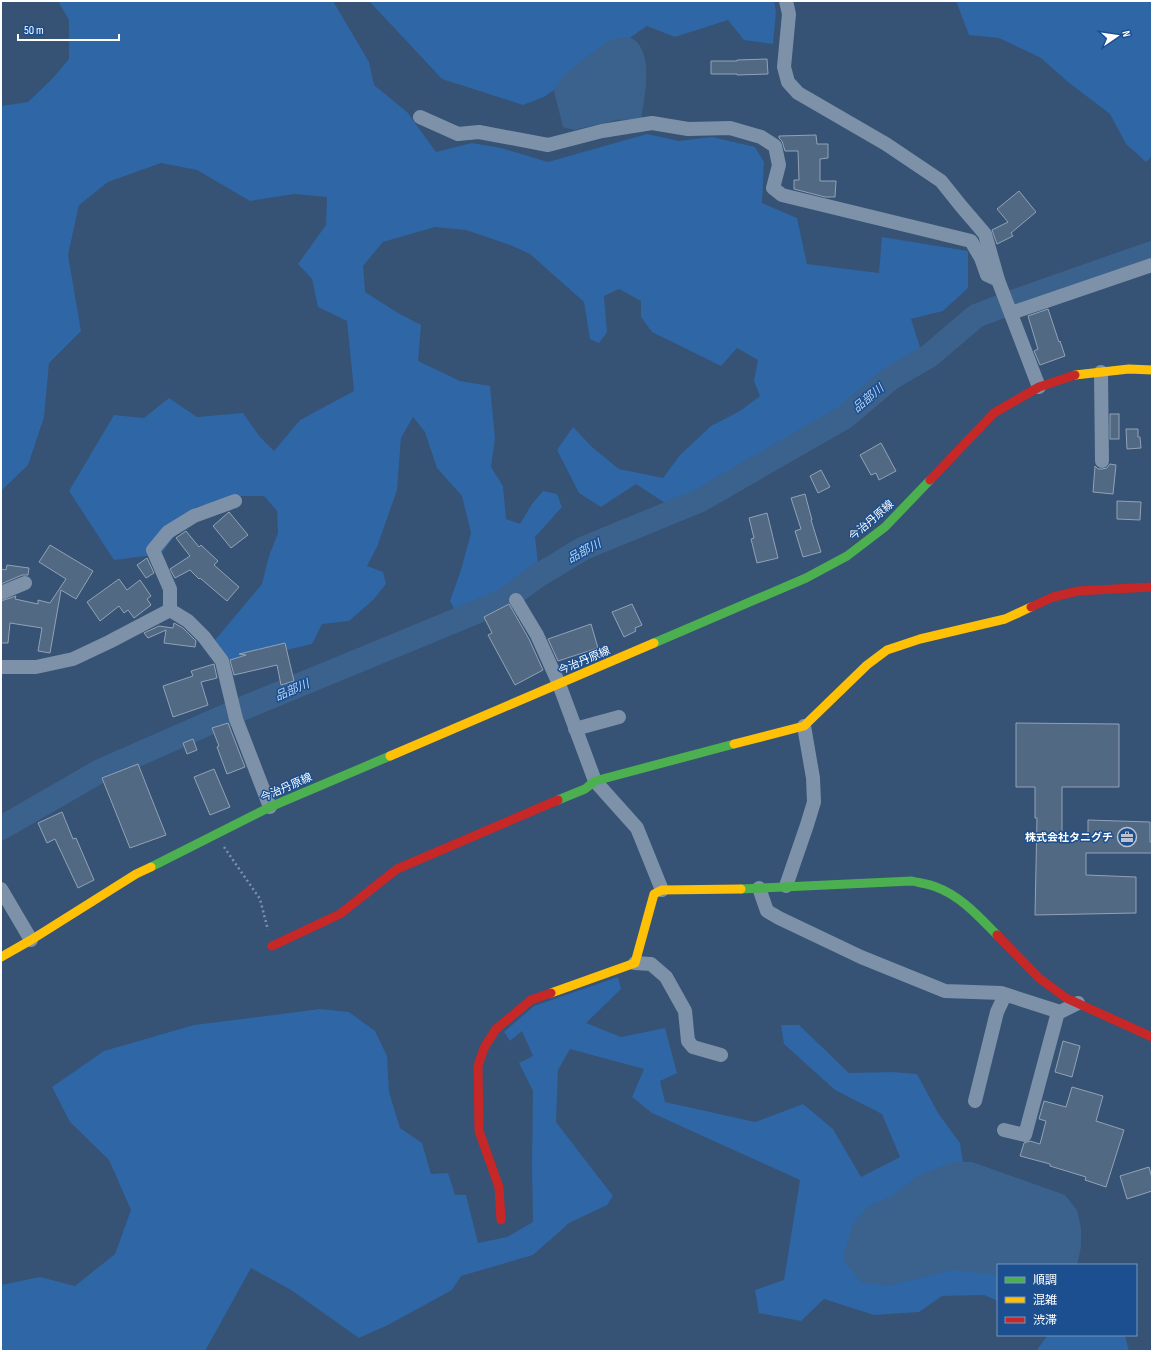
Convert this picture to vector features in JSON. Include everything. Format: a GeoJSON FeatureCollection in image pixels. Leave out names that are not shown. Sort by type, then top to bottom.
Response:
{"type":"FeatureCollection","features":[{"type":"Feature","properties":{"kind":"street"},"geometry":{"type":"LineString","coordinates":[[786,1],[789,14],[784,67],[788,82],[798,93],[886,144],[941,182],[985,234],[998,280],[1039,387]]}},
{"type":"Feature","properties":{"kind":"street"},"geometry":{"type":"LineString","coordinates":[[420,117],[458,134],[479,132],[548,145],[602,131],[652,123],[688,129],[730,128],[762,137],[775,146],[779,165],[773,188],[782,195],[971,241],[981,258],[988,275],[998,280]]}},
{"type":"Feature","properties":{"kind":"street"},"geometry":{"type":"LineString","coordinates":[[1011,313],[1152,265]]}},
{"type":"Feature","properties":{"kind":"street","name":"今治丹原線"},"geometry":{"type":"LineString","coordinates":[[1,957],[31,940],[136,874],[270,807],[806,578],[847,556],[885,527],[994,413],[1039,387],[1078,374],[1129,369],[1152,370]]}},
{"type":"Feature","properties":{"kind":"street"},"geometry":{"type":"LineString","coordinates":[[1101,372],[1102,462]]}},
{"type":"Feature","properties":{"kind":"street"},"geometry":{"type":"LineString","coordinates":[[170,610],[170,589],[153,550],[168,532],[194,516],[235,501]]}},
{"type":"Feature","properties":{"kind":"street"},"geometry":{"type":"LineString","coordinates":[[1,593],[25,583]]}},
{"type":"Feature","properties":{"kind":"street"},"geometry":{"type":"LineString","coordinates":[[272,946],[340,914],[397,869],[585,789],[595,782],[804,726],[867,665],[887,650],[920,639],[1005,619],[1054,597],[1078,591],[1152,587]]}},
{"type":"Feature","properties":{"kind":"street"},"geometry":{"type":"LineString","coordinates":[[516,600],[537,635],[559,684],[595,782],[637,828],[662,890]]}},
{"type":"Feature","properties":{"kind":"street"},"geometry":{"type":"LineString","coordinates":[[1,667],[36,667],[73,659],[170,610]]}},
{"type":"Feature","properties":{"kind":"street"},"geometry":{"type":"LineString","coordinates":[[170,610],[188,620],[222,660],[236,719],[270,807]]}},
{"type":"Feature","properties":{"kind":"street"},"geometry":{"type":"LineString","coordinates":[[576,729],[619,718]]}},
{"type":"Feature","properties":{"kind":"street"},"geometry":{"type":"LineString","coordinates":[[786,886],[814,802],[813,778],[804,726]]}},
{"type":"Feature","properties":{"kind":"street"},"geometry":{"type":"LineString","coordinates":[[635,963],[654,894],[662,890],[759,888],[912,881],[937,887],[973,910],[1038,978],[1066,998],[1152,1037]]}},
{"type":"Feature","properties":{"kind":"street"},"geometry":{"type":"LineString","coordinates":[[759,888],[767,911],[779,918],[861,957],[945,992],[1001,993],[1058,1012],[1078,1003]]}},
{"type":"Feature","properties":{"kind":"street"},"geometry":{"type":"LineString","coordinates":[[1,889],[31,940]]}},
{"type":"Feature","properties":{"kind":"street"},"geometry":{"type":"LineString","coordinates":[[501,1220],[499,1187],[479,1131],[478,1066],[484,1048],[496,1029],[531,1000],[635,963],[652,964],[666,977],[685,1011],[688,1041],[693,1047],[721,1054]]}},
{"type":"Feature","properties":{"kind":"street"},"geometry":{"type":"LineString","coordinates":[[975,1101],[997,1012],[1005,995]]}},
{"type":"Feature","properties":{"kind":"street"},"geometry":{"type":"LineString","coordinates":[[1004,1130],[1025,1135],[1058,1012]]}},
{"type":"Feature","properties":{"kind":"path"},"geometry":{"type":"LineString","coordinates":[[214,834],[260,899],[272,946]]}},
{"type":"Feature","properties":{"kind":"shaded area"},"geometry":{"type":"Polygon","coordinates":[[[58,1],[333,1],[369,62],[374,85],[407,112],[436,152],[472,143],[501,148],[548,162],[647,134],[679,141],[712,137],[755,147],[764,162],[762,203],[797,218],[807,264],[879,273],[882,237],[968,251],[968,288],[943,311],[911,319],[920,347],[855,403],[698,493],[668,505],[636,484],[601,507],[579,493],[557,450],[573,427],[592,447],[619,469],[663,478],[680,455],[711,426],[740,411],[760,396],[754,381],[758,360],[737,348],[721,366],[652,332],[641,317],[641,301],[619,289],[604,296],[607,332],[599,343],[590,339],[584,302],[530,254],[510,245],[466,230],[435,227],[383,242],[363,266],[365,292],[398,313],[421,325],[418,361],[460,381],[490,386],[495,438],[491,467],[503,486],[506,519],[520,524],[532,504],[543,491],[557,494],[562,507],[535,537],[538,564],[501,596],[457,614],[450,601],[461,570],[471,533],[462,496],[437,468],[425,432],[413,417],[401,438],[397,490],[377,547],[367,566],[383,572],[386,584],[373,600],[349,621],[322,624],[312,644],[265,655],[242,671],[229,660],[215,640],[262,584],[269,556],[278,533],[277,511],[264,496],[241,496],[196,507],[161,554],[114,560],[69,491],[114,415],[144,418],[169,398],[197,417],[243,413],[260,437],[274,451],[300,420],[354,391],[347,321],[318,307],[312,279],[298,264],[326,225],[327,197],[294,194],[250,201],[197,170],[161,163],[108,182],[79,205],[68,255],[81,331],[49,363],[44,417],[28,465],[1,491],[1,106],[28,102],[53,78],[69,59],[69,20],[58,1]]]}},
{"type":"Feature","properties":{"kind":"shaded area"},"geometry":{"type":"Polygon","coordinates":[[[369,1],[774,1],[776,12],[773,44],[744,40],[728,20],[675,37],[647,26],[544,97],[523,105],[442,79],[369,1]]]}},
{"type":"Feature","properties":{"kind":"shaded area"},"geometry":{"type":"Polygon","coordinates":[[[956,1],[1152,1],[1152,156],[1146,162],[1126,144],[1110,114],[1068,82],[1041,58],[999,38],[969,35],[956,1]]]}},
{"type":"Feature","properties":{"kind":"shaded area"},"geometry":{"type":"Polygon","coordinates":[[[621,37],[629,37],[633,39],[640,45],[644,54],[646,64],[646,88],[641,119],[617,120],[574,130],[563,127],[554,91],[562,77],[608,41],[621,37]]]}},
{"type":"Feature","properties":{"kind":"shaded area"},"geometry":{"type":"Polygon","coordinates":[[[618,977],[621,989],[586,1023],[621,1037],[665,1028],[677,1073],[660,1081],[665,1102],[755,1122],[803,1104],[833,1129],[861,1177],[900,1157],[882,1114],[835,1090],[784,1044],[781,1025],[799,1025],[849,1073],[892,1072],[917,1074],[938,1113],[960,1143],[967,1190],[998,1264],[997,1301],[984,1295],[942,1296],[919,1312],[874,1315],[824,1299],[801,1321],[759,1313],[755,1290],[784,1280],[800,1180],[652,1113],[632,1097],[644,1069],[570,1049],[558,1070],[556,1122],[613,1196],[607,1205],[569,1223],[533,1255],[461,1276],[452,1290],[388,1325],[359,1338],[291,1290],[251,1268],[205,1351],[1,1351],[1,1285],[40,1277],[75,1286],[115,1254],[131,1210],[109,1160],[70,1122],[52,1087],[104,1051],[194,1025],[320,1009],[349,1012],[375,1031],[387,1056],[389,1092],[400,1128],[422,1143],[431,1174],[448,1173],[455,1195],[466,1195],[478,1243],[507,1237],[533,1222],[533,1091],[519,1063],[533,1056],[522,1031],[510,1041],[504,1032],[534,1006],[618,977]]]}},
{"type":"Feature","properties":{"kind":"shaded area"},"geometry":{"type":"Polygon","coordinates":[[[951,1162],[972,1162],[1065,1195],[1077,1210],[1081,1228],[1081,1247],[1077,1264],[997,1264],[997,1276],[952,1270],[887,1286],[861,1282],[843,1259],[852,1226],[866,1208],[893,1195],[916,1177],[951,1162]]]}},
{"type":"Feature","properties":{"kind":"shaded area"},"geometry":{"type":"Polygon","coordinates":[[[1047,1336],[1125,1336],[1129,1351],[1036,1351],[1047,1336]]]}},
{"type":"Feature","properties":{"kind":"building"},"geometry":{"type":"Polygon","coordinates":[[[767,59],[768,74],[711,74],[711,61],[767,59]]]}},
{"type":"Feature","properties":{"kind":"building"},"geometry":{"type":"Polygon","coordinates":[[[816,135],[817,144],[828,144],[828,158],[820,159],[820,181],[836,181],[835,197],[825,197],[794,189],[794,180],[799,180],[798,151],[785,151],[782,141],[779,138],[779,136],[816,135]]]}},
{"type":"Feature","properties":{"kind":"building"},"geometry":{"type":"Polygon","coordinates":[[[1019,191],[1036,212],[1011,233],[1013,236],[997,244],[992,230],[1008,222],[997,209],[1019,191]]]}},
{"type":"Feature","properties":{"kind":"building"},"geometry":{"type":"Polygon","coordinates":[[[1048,309],[1065,356],[1040,365],[1034,351],[1038,349],[1028,316],[1048,309]]]}},
{"type":"Feature","properties":{"kind":"building"},"geometry":{"type":"Polygon","coordinates":[[[1110,414],[1119,414],[1119,439],[1110,439],[1110,414]]]}},
{"type":"Feature","properties":{"kind":"building"},"geometry":{"type":"Polygon","coordinates":[[[1126,429],[1138,429],[1138,437],[1140,437],[1141,448],[1127,449],[1126,429]]]}},
{"type":"Feature","properties":{"kind":"building"},"geometry":{"type":"Polygon","coordinates":[[[881,443],[896,471],[879,480],[876,473],[871,475],[860,455],[881,443]]]}},
{"type":"Feature","properties":{"kind":"building"},"geometry":{"type":"Polygon","coordinates":[[[1110,464],[1116,465],[1113,494],[1093,492],[1095,466],[1098,469],[1102,469],[1107,468],[1110,464]]]}},
{"type":"Feature","properties":{"kind":"building"},"geometry":{"type":"Polygon","coordinates":[[[821,470],[830,487],[818,493],[810,476],[821,470]]]}},
{"type":"Feature","properties":{"kind":"building"},"geometry":{"type":"Polygon","coordinates":[[[805,494],[821,552],[803,557],[795,531],[801,529],[791,498],[805,494]]]}},
{"type":"Feature","properties":{"kind":"building"},"geometry":{"type":"Polygon","coordinates":[[[1117,501],[1141,502],[1140,520],[1117,519],[1117,501]]]}},
{"type":"Feature","properties":{"kind":"building"},"geometry":{"type":"Polygon","coordinates":[[[229,512],[248,535],[231,548],[213,526],[229,512]]]}},
{"type":"Feature","properties":{"kind":"building"},"geometry":{"type":"Polygon","coordinates":[[[767,513],[778,558],[757,563],[751,539],[754,538],[749,518],[767,513]]]}},
{"type":"Feature","properties":{"kind":"building"},"geometry":{"type":"Polygon","coordinates":[[[186,531],[199,547],[201,545],[218,561],[214,565],[239,587],[227,601],[190,570],[175,578],[170,569],[190,556],[176,538],[186,531]]]}},
{"type":"Feature","properties":{"kind":"building"},"geometry":{"type":"Polygon","coordinates":[[[50,545],[93,571],[76,599],[61,590],[50,653],[38,651],[42,628],[10,623],[8,643],[1,643],[1,601],[16,596],[15,599],[38,604],[38,600],[50,603],[66,579],[39,562],[50,545]]]}},
{"type":"Feature","properties":{"kind":"building"},"geometry":{"type":"Polygon","coordinates":[[[147,558],[154,573],[146,578],[137,565],[147,558]]]}},
{"type":"Feature","properties":{"kind":"building"},"geometry":{"type":"Polygon","coordinates":[[[7,565],[29,568],[28,575],[22,575],[1,584],[1,569],[6,570],[7,565]]]}},
{"type":"Feature","properties":{"kind":"building"},"geometry":{"type":"Polygon","coordinates":[[[119,579],[127,590],[140,580],[151,596],[147,599],[151,605],[134,618],[128,610],[124,613],[119,606],[100,621],[87,602],[119,579]]]}},
{"type":"Feature","properties":{"kind":"building"},"geometry":{"type":"Polygon","coordinates":[[[509,604],[529,639],[543,670],[515,685],[488,635],[492,633],[484,617],[509,604]]]}},
{"type":"Feature","properties":{"kind":"building"},"geometry":{"type":"Polygon","coordinates":[[[632,604],[642,625],[635,628],[636,631],[624,637],[612,612],[632,604]]]}},
{"type":"Feature","properties":{"kind":"building"},"geometry":{"type":"Polygon","coordinates":[[[174,623],[183,628],[196,641],[195,647],[164,643],[166,630],[148,638],[144,633],[159,626],[173,628],[174,623]]]}},
{"type":"Feature","properties":{"kind":"building"},"geometry":{"type":"Polygon","coordinates":[[[591,624],[598,648],[558,661],[548,639],[591,624]]]}},
{"type":"Feature","properties":{"kind":"building"},"geometry":{"type":"Polygon","coordinates":[[[285,643],[294,681],[281,685],[277,665],[234,675],[230,660],[246,655],[239,654],[285,643]]]}},
{"type":"Feature","properties":{"kind":"building"},"geometry":{"type":"Polygon","coordinates":[[[214,664],[217,678],[201,682],[208,705],[173,717],[163,686],[193,676],[191,671],[214,664]]]}},
{"type":"Feature","properties":{"kind":"building"},"geometry":{"type":"Polygon","coordinates":[[[228,723],[245,767],[227,774],[212,728],[228,723]]]}},
{"type":"Feature","properties":{"kind":"building"},"geometry":{"type":"Polygon","coordinates":[[[1016,723],[1119,724],[1119,787],[1062,787],[1062,840],[1088,841],[1088,820],[1150,822],[1150,842],[1152,842],[1152,853],[1086,853],[1086,875],[1136,877],[1136,913],[1035,915],[1037,818],[1035,818],[1035,787],[1016,787],[1016,723]]]}},
{"type":"Feature","properties":{"kind":"building"},"geometry":{"type":"Polygon","coordinates":[[[193,739],[197,750],[187,754],[183,743],[193,739]]]}},
{"type":"Feature","properties":{"kind":"building"},"geometry":{"type":"Polygon","coordinates":[[[138,764],[166,835],[130,848],[102,778],[138,764]]]}},
{"type":"Feature","properties":{"kind":"building"},"geometry":{"type":"Polygon","coordinates":[[[214,769],[230,807],[210,815],[194,777],[214,769]]]}},
{"type":"Feature","properties":{"kind":"building"},"geometry":{"type":"Polygon","coordinates":[[[62,812],[73,839],[76,838],[94,880],[78,888],[55,839],[47,843],[38,823],[62,812]]]}},
{"type":"Feature","properties":{"kind":"building"},"geometry":{"type":"Polygon","coordinates":[[[1063,1041],[1080,1046],[1072,1077],[1055,1072],[1063,1041]]]}},
{"type":"Feature","properties":{"kind":"building"},"geometry":{"type":"Polygon","coordinates":[[[1072,1087],[1103,1096],[1096,1121],[1124,1130],[1106,1187],[1085,1180],[1086,1177],[1050,1166],[1050,1164],[1020,1156],[1024,1143],[1030,1141],[1040,1144],[1046,1121],[1039,1119],[1044,1101],[1066,1107],[1072,1087]]]}},
{"type":"Feature","properties":{"kind":"building"},"geometry":{"type":"Polygon","coordinates":[[[1149,1167],[1152,1178],[1152,1191],[1127,1199],[1120,1176],[1149,1167]]]}},
{"type":"Feature","properties":{"kind":"waterway","name":"品部川"},"geometry":{"type":"LineString","coordinates":[[1,828],[100,771],[246,707],[503,601],[539,575],[584,548],[699,501],[845,417],[891,378],[929,356],[976,316],[1152,253]]}},
{"type":"Feature","properties":{"kind":"traffic: fast"},"geometry":{"type":"LineString","coordinates":[[654,643],[806,578],[847,556],[885,527],[930,480]]}},
{"type":"Feature","properties":{"kind":"traffic: fast"},"geometry":{"type":"LineString","coordinates":[[558,800],[585,789],[595,781],[734,744]]}},
{"type":"Feature","properties":{"kind":"traffic: fast"},"geometry":{"type":"LineString","coordinates":[[151,867],[270,807],[390,756]]}},
{"type":"Feature","properties":{"kind":"traffic: fast"},"geometry":{"type":"LineString","coordinates":[[741,889],[912,881],[933,886],[954,896],[970,908],[997,935]]}},
{"type":"Feature","properties":{"kind":"traffic: slow"},"geometry":{"type":"LineString","coordinates":[[1075,375],[1129,369],[1152,370]]}},
{"type":"Feature","properties":{"kind":"traffic: slow"},"geometry":{"type":"LineString","coordinates":[[734,744],[804,726],[867,665],[887,650],[920,639],[1005,619],[1031,607]]}},
{"type":"Feature","properties":{"kind":"traffic: slow"},"geometry":{"type":"LineString","coordinates":[[390,756],[654,643]]}},
{"type":"Feature","properties":{"kind":"traffic: slow"},"geometry":{"type":"LineString","coordinates":[[1,957],[31,940],[136,874],[151,867]]}},
{"type":"Feature","properties":{"kind":"traffic: slow"},"geometry":{"type":"LineString","coordinates":[[551,993],[635,963],[654,894],[662,890],[741,889]]}},
{"type":"Feature","properties":{"kind":"traffic: jam"},"geometry":{"type":"LineString","coordinates":[[930,480],[994,413],[1039,387],[1075,375]]}},
{"type":"Feature","properties":{"kind":"traffic: jam"},"geometry":{"type":"LineString","coordinates":[[1031,607],[1053,597],[1078,591],[1152,587]]}},
{"type":"Feature","properties":{"kind":"traffic: jam"},"geometry":{"type":"LineString","coordinates":[[272,946],[340,914],[397,869],[558,800]]}},
{"type":"Feature","properties":{"kind":"traffic: jam"},"geometry":{"type":"LineString","coordinates":[[997,935],[1039,978],[1066,998],[1152,1037]]}},
{"type":"Feature","properties":{"kind":"traffic: jam"},"geometry":{"type":"LineString","coordinates":[[501,1220],[499,1187],[479,1131],[478,1066],[484,1048],[496,1029],[531,1000],[551,993]]}},
{"type":"Feature","properties":{"kind":"place","name":"株式会社タニグチ"},"geometry":{"type":"Point","coordinates":[1127,837]}}]}
